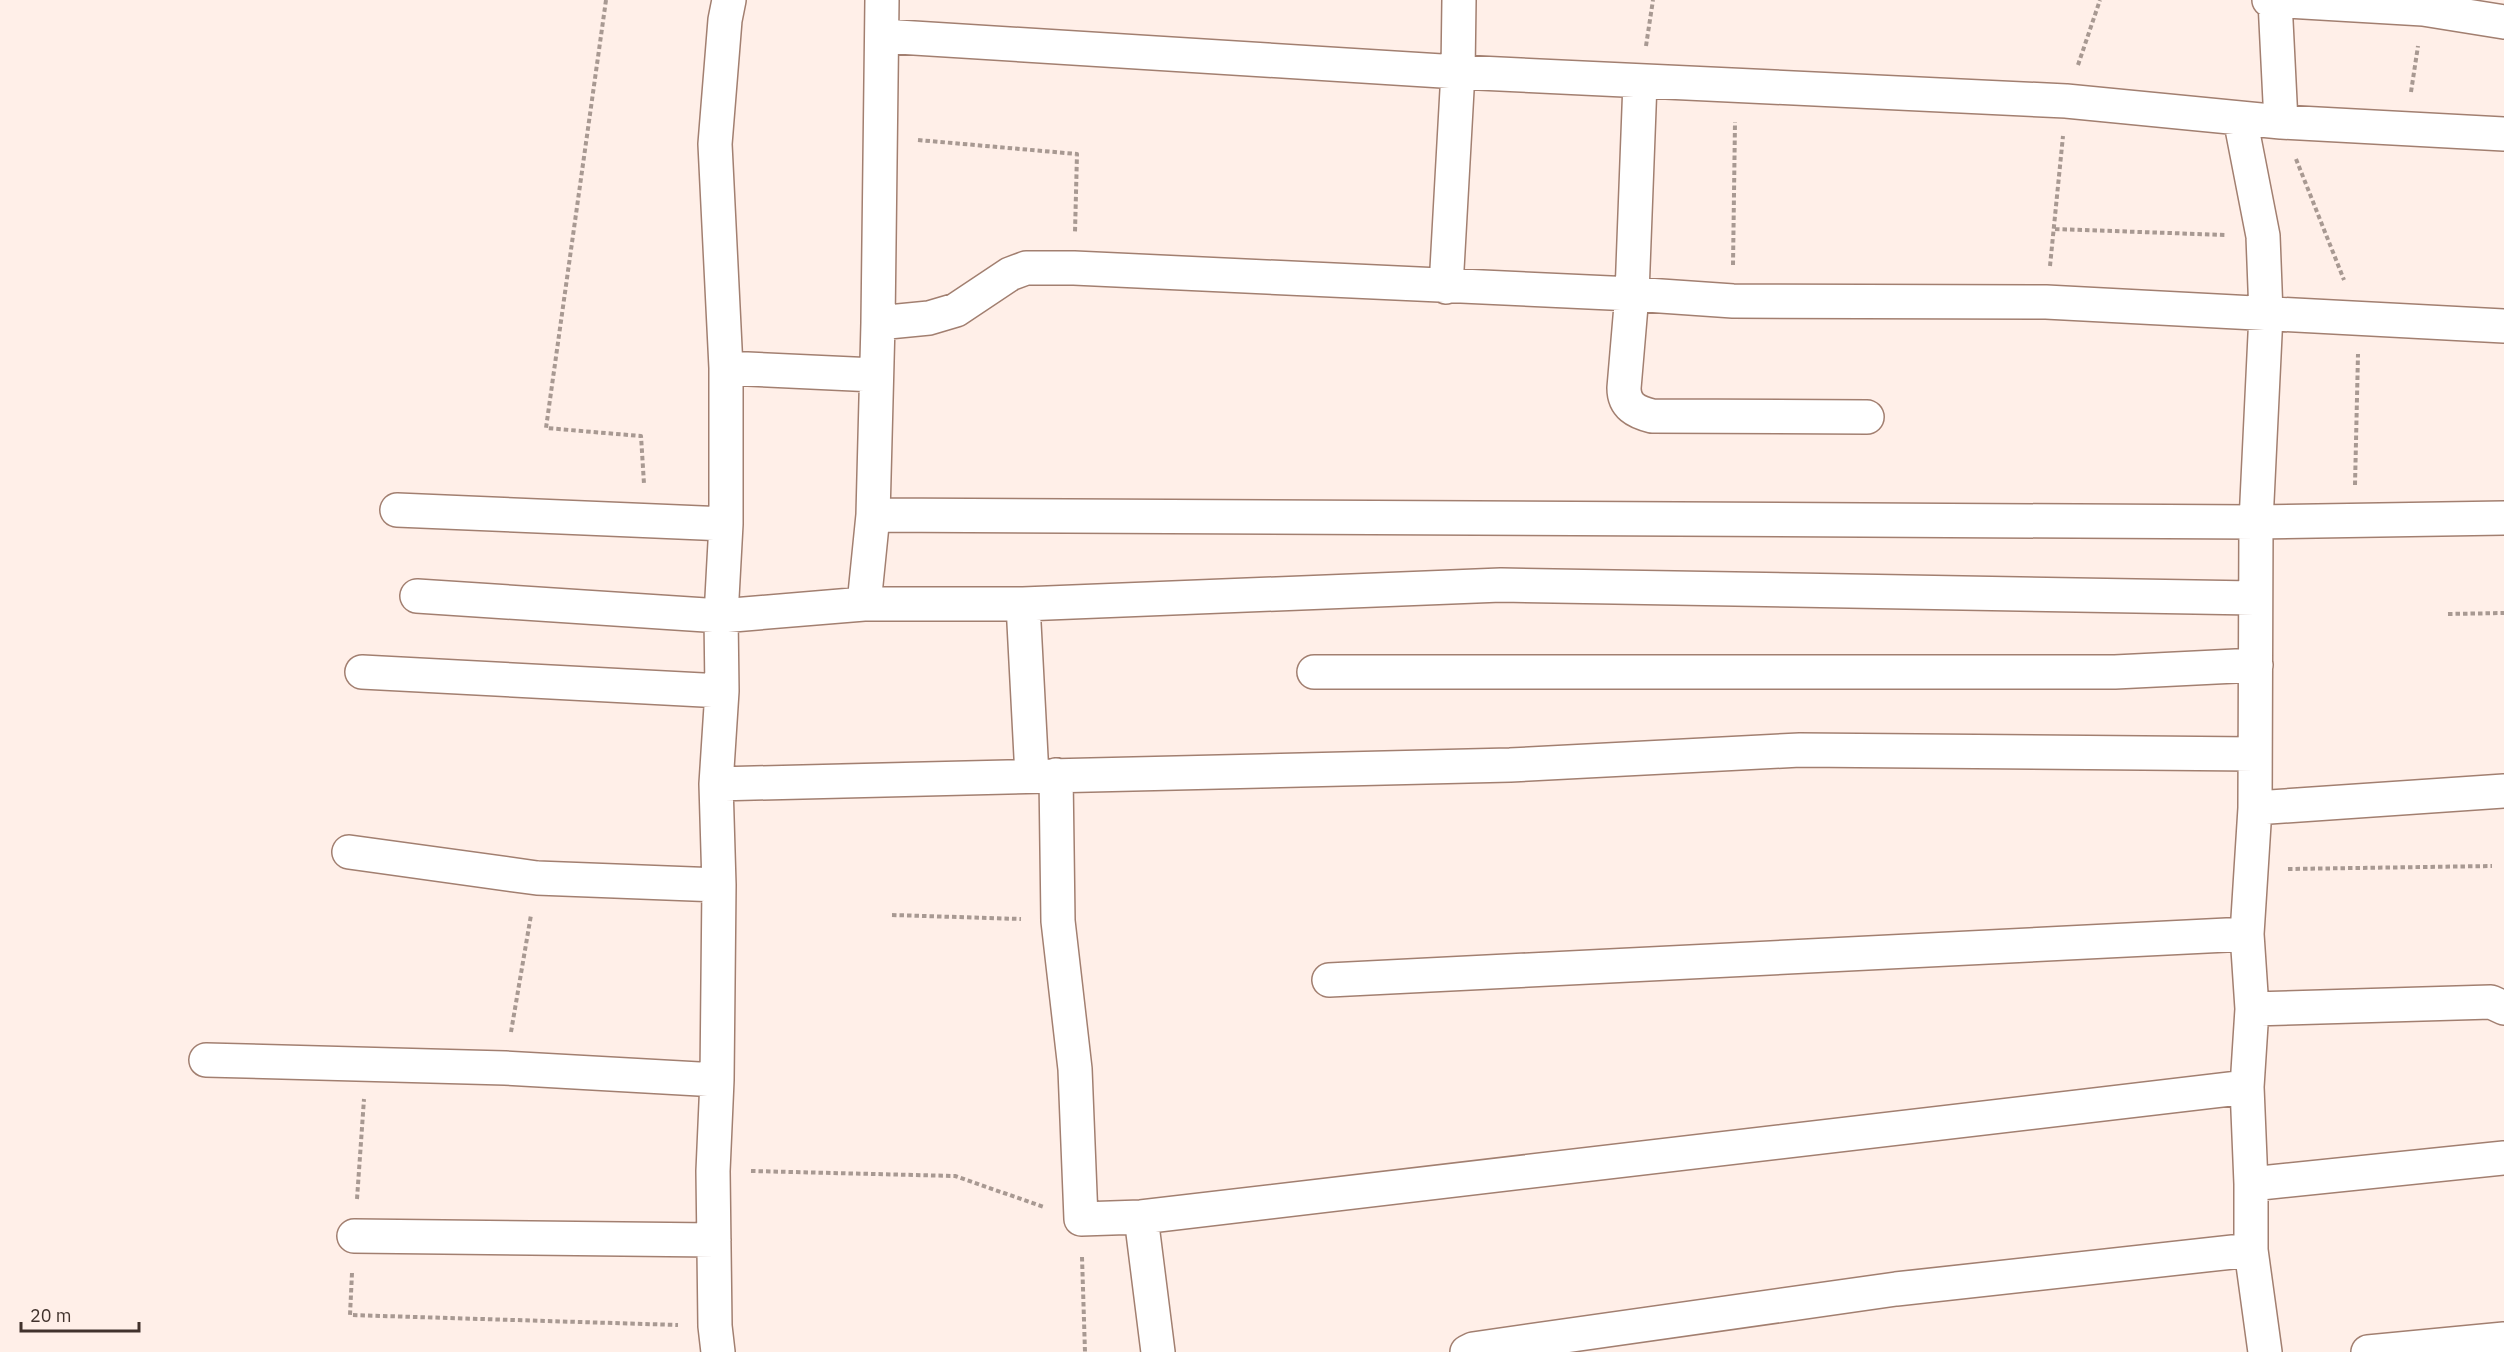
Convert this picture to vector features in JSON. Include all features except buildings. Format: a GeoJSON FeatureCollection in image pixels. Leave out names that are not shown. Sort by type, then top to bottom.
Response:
{"type":"FeatureCollection","features":[{"type":"Feature","properties":{"kind":"street"},"geometry":{"type":"LineString","coordinates":[[717,1339],[713,1171],[717,1080],[719,885],[716,784],[722,691],[721,616],[726,524],[726,368],[716,144],[725,20],[729,0]]}},
{"type":"Feature","properties":{"kind":"street"},"geometry":{"type":"LineString","coordinates":[[864,604],[873,515],[882,0]]}},
{"type":"Feature","properties":{"kind":"street"},"geometry":{"type":"LineString","coordinates":[[1446,287],[1458,72],[1459,0]]}},
{"type":"Feature","properties":{"kind":"street"},"geometry":{"type":"LineString","coordinates":[[2269,0],[2423,9],[2504,22]]}},
{"type":"Feature","properties":{"kind":"street"},"geometry":{"type":"LineString","coordinates":[[2275,1],[2281,122]]}},
{"type":"Feature","properties":{"kind":"street"},"geometry":{"type":"LineString","coordinates":[[882,36],[1640,82],[1735,84],[2066,101],[2281,122],[2504,134]]}},
{"type":"Feature","properties":{"kind":"street"},"geometry":{"type":"LineString","coordinates":[[1640,82],[1632,294],[1624,397],[1628,404],[1639,412],[1652,416],[1867,417]]}},
{"type":"Feature","properties":{"kind":"street"},"geometry":{"type":"LineString","coordinates":[[2240,118],[2263,236],[2266,314],[2254,598],[2255,808],[2247,934],[2252,1009],[2247,1087],[2251,1250],[2265,1352]]}},
{"type":"Feature","properties":{"kind":"street"},"geometry":{"type":"LineString","coordinates":[[878,323],[929,318],[956,309],[1010,274],[1026,268],[1074,268],[1632,294],[1733,302],[2046,302],[2504,326]]}},
{"type":"Feature","properties":{"kind":"street"},"geometry":{"type":"LineString","coordinates":[[726,368],[875,375]]}},
{"type":"Feature","properties":{"kind":"street"},"geometry":{"type":"LineString","coordinates":[[397,510],[726,524]]}},
{"type":"Feature","properties":{"kind":"street"},"geometry":{"type":"LineString","coordinates":[[873,515],[2256,522],[2504,518]]}},
{"type":"Feature","properties":{"kind":"street"},"geometry":{"type":"LineString","coordinates":[[417,596],[721,616],[864,604],[1023,604],[1501,585],[2254,598]]}},
{"type":"Feature","properties":{"kind":"street"},"geometry":{"type":"LineString","coordinates":[[1023,604],[1075,1070],[1081,1219],[1141,1217],[2247,1087]]}},
{"type":"Feature","properties":{"kind":"street"},"geometry":{"type":"LineString","coordinates":[[1314,672],[2115,672],[2256,665]]}},
{"type":"Feature","properties":{"kind":"street"},"geometry":{"type":"LineString","coordinates":[[362,672],[722,691]]}},
{"type":"Feature","properties":{"kind":"street"},"geometry":{"type":"LineString","coordinates":[[716,784],[1510,765],[1800,750],[2254,754]]}},
{"type":"Feature","properties":{"kind":"street"},"geometry":{"type":"LineString","coordinates":[[2255,808],[2504,791]]}},
{"type":"Feature","properties":{"kind":"street"},"geometry":{"type":"LineString","coordinates":[[349,852],[537,878],[719,885]]}},
{"type":"Feature","properties":{"kind":"street"},"geometry":{"type":"LineString","coordinates":[[1329,980],[2247,934]]}},
{"type":"Feature","properties":{"kind":"street"},"geometry":{"type":"LineString","coordinates":[[2252,1009],[2491,1002],[2504,1008]]}},
{"type":"Feature","properties":{"kind":"street"},"geometry":{"type":"LineString","coordinates":[[206,1059],[505,1068],[717,1080]]}},
{"type":"Feature","properties":{"kind":"street"},"geometry":{"type":"LineString","coordinates":[[2251,1184],[2504,1158]]}},
{"type":"Feature","properties":{"kind":"street"},"geometry":{"type":"LineString","coordinates":[[1141,1217],[1158,1352]]}},
{"type":"Feature","properties":{"kind":"street"},"geometry":{"type":"LineString","coordinates":[[354,1236],[714,1240]]}},
{"type":"Feature","properties":{"kind":"street"},"geometry":{"type":"LineString","coordinates":[[1467,1352],[1473,1349],[1896,1289],[2251,1250]]}},
{"type":"Feature","properties":{"kind":"street"},"geometry":{"type":"LineString","coordinates":[[2368,1352],[2504,1339]]}},
{"type":"Feature","properties":{"kind":"path"},"geometry":{"type":"LineString","coordinates":[[606,0],[546,428],[641,436],[645,520]]}},
{"type":"Feature","properties":{"kind":"path"},"geometry":{"type":"LineString","coordinates":[[2100,0],[2066,101],[2055,229],[2263,236]]}},
{"type":"Feature","properties":{"kind":"path"},"geometry":{"type":"LineString","coordinates":[[2406,128],[2423,9]]}},
{"type":"Feature","properties":{"kind":"path"},"geometry":{"type":"LineString","coordinates":[[1733,302],[1735,84]]}},
{"type":"Feature","properties":{"kind":"path"},"geometry":{"type":"LineString","coordinates":[[2281,122],[2359,318],[2355,520]]}},
{"type":"Feature","properties":{"kind":"path"},"geometry":{"type":"LineString","coordinates":[[881,137],[1077,154],[1074,268]]}},
{"type":"Feature","properties":{"kind":"path"},"geometry":{"type":"LineString","coordinates":[[2448,614],[2504,613]]}},
{"type":"Feature","properties":{"kind":"path"},"geometry":{"type":"LineString","coordinates":[[2251,870],[2492,866]]}},
{"type":"Feature","properties":{"kind":"path"},"geometry":{"type":"LineString","coordinates":[[505,1068],[537,878]]}},
{"type":"Feature","properties":{"kind":"path"},"geometry":{"type":"LineString","coordinates":[[892,915],[1058,921]]}},
{"type":"Feature","properties":{"kind":"path"},"geometry":{"type":"LineString","coordinates":[[367,1063],[350,1315],[717,1339]]}},
{"type":"Feature","properties":{"kind":"path"},"geometry":{"type":"LineString","coordinates":[[713,1171],[955,1176],[1081,1219],[1085,1352]]}}]}
